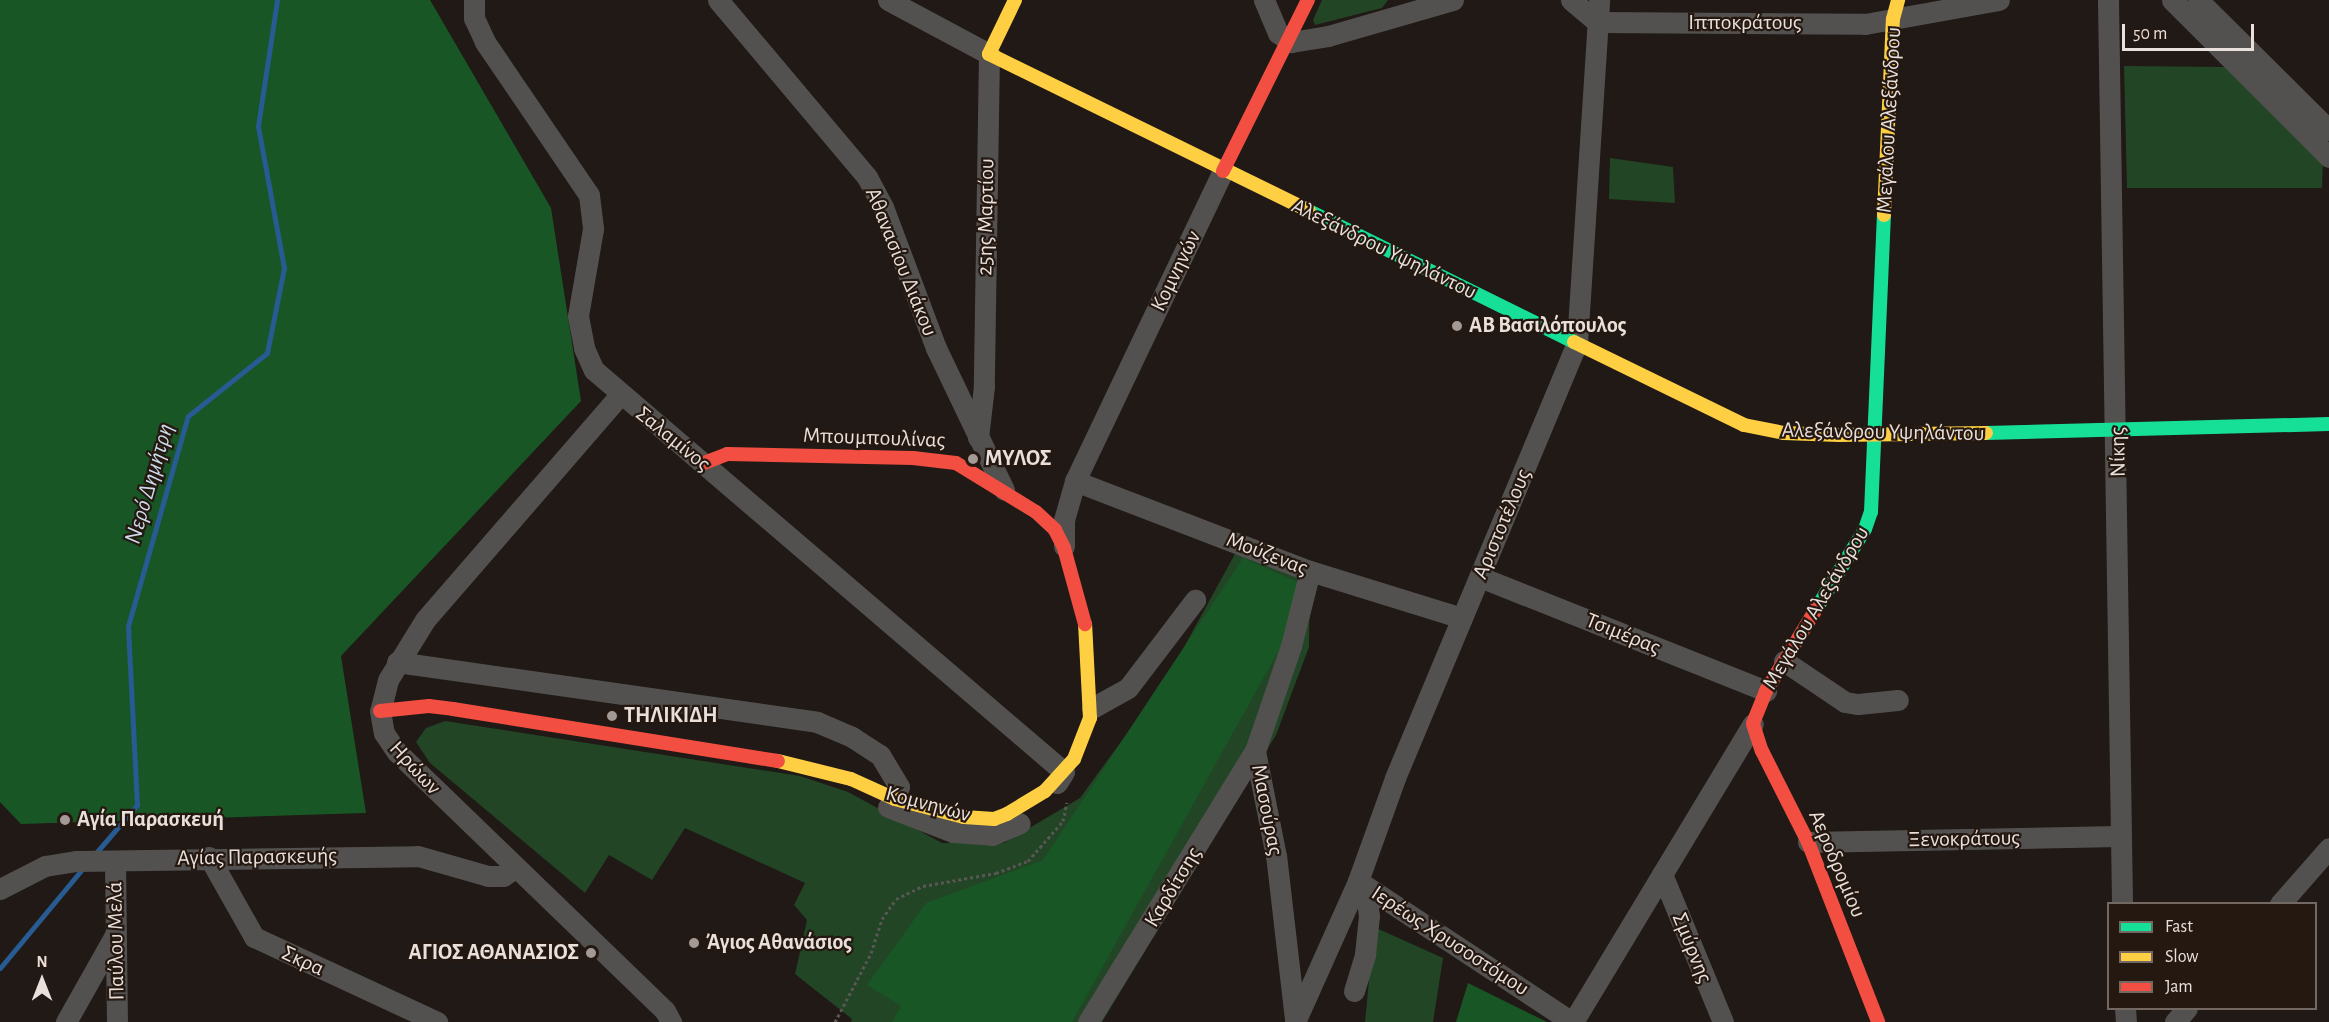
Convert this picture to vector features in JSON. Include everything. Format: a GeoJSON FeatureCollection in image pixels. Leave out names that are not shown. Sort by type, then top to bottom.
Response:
{"type":"FeatureCollection","features":[{"type":"Feature","properties":{"kind":"street","name":"Σαλαμίνος"},"geometry":{"type":"LineString","coordinates":[[474,0],[474,18],[485,42],[589,195],[593,229],[578,316],[584,348],[594,370],[619,396],[704,463],[1064,772]]}},
{"type":"Feature","properties":{"kind":"street","name":"Αθανασίου Διάκου"},"geometry":{"type":"LineString","coordinates":[[718,0],[867,177],[883,207],[936,348],[1004,490]]}},
{"type":"Feature","properties":{"kind":"street","name":"Αλεξάνδρου Υψηλάντου"},"geometry":{"type":"LineString","coordinates":[[888,0],[989,54],[1223,171],[1744,424],[1784,433],[1873,435],[2117,432],[2329,424]]}},
{"type":"Feature","properties":{"kind":"street","name":"25ης Μαρτίου"},"geometry":{"type":"LineString","coordinates":[[978,439],[984,386],[989,54],[1015,0]]}},
{"type":"Feature","properties":{"kind":"street"},"geometry":{"type":"LineString","coordinates":[[1264,0],[1271,21],[1286,41],[1328,36],[1413,6],[1453,0]]}},
{"type":"Feature","properties":{"kind":"street","name":"Κομνηνών"},"geometry":{"type":"LineString","coordinates":[[1064,548],[1064,520],[1075,481],[1223,171],[1308,0]]}},
{"type":"Feature","properties":{"kind":"street"},"geometry":{"type":"LineString","coordinates":[[1571,0],[1597,22]]}},
{"type":"Feature","properties":{"kind":"street","name":"Αριστοτέλους"},"geometry":{"type":"LineString","coordinates":[[1295,1021],[1358,880],[1395,778],[1577,343],[1599,0]]}},
{"type":"Feature","properties":{"kind":"street","name":"Ιπποκράτους"},"geometry":{"type":"LineString","coordinates":[[1597,22],[1865,24],[1896,9],[1999,0]]}},
{"type":"Feature","properties":{"kind":"street","name":"Νίκης"},"geometry":{"type":"LineString","coordinates":[[2108,0],[2117,432],[2122,902]]}},
{"type":"Feature","properties":{"kind":"street"},"geometry":{"type":"LineString","coordinates":[[2172,0],[2329,157]]}},
{"type":"Feature","properties":{"kind":"street"},"geometry":{"type":"LineString","coordinates":[[2198,0],[2329,130]]}},
{"type":"Feature","properties":{"kind":"street","name":"Μεγάλου Αλεξάνδρου"},"geometry":{"type":"LineString","coordinates":[[1573,1022],[1753,724],[1766,691],[1865,529],[1871,512],[1873,435],[1896,9]]}},
{"type":"Feature","properties":{"kind":"street","name":"Ηρώων"},"geometry":{"type":"LineString","coordinates":[[619,396],[425,621],[397,662],[384,689],[381,711],[384,733],[397,752],[665,1011],[671,1022]]}},
{"type":"Feature","properties":{"kind":"street","name":"Μπουμπουλίνας"},"geometry":{"type":"LineString","coordinates":[[704,463],[727,454],[913,458],[956,462],[1004,490],[1056,530],[1064,548],[1087,631],[1092,708],[1082,742],[1064,772]]}},
{"type":"Feature","properties":{"kind":"street","name":"Μούζενας"},"geometry":{"type":"LineString","coordinates":[[1075,481],[1310,571],[1462,618]]}},
{"type":"Feature","properties":{"kind":"street","name":"Μασούρας"},"geometry":{"type":"LineString","coordinates":[[1295,1021],[1276,856],[1255,751],[1291,645],[1310,571]]}},
{"type":"Feature","properties":{"kind":"street","name":"Τσιμέρας"},"geometry":{"type":"LineString","coordinates":[[1480,577],[1766,691]]}},
{"type":"Feature","properties":{"kind":"street"},"geometry":{"type":"LineString","coordinates":[[1092,708],[1128,688],[1195,600]]}},
{"type":"Feature","properties":{"kind":"street"},"geometry":{"type":"LineString","coordinates":[[1784,660],[1845,702],[1858,704],[1898,700]]}},
{"type":"Feature","properties":{"kind":"street"},"geometry":{"type":"LineString","coordinates":[[397,662],[817,722],[852,737],[880,755],[899,787],[892,803]]}},
{"type":"Feature","properties":{"kind":"street","name":"Κομνηνών"},"geometry":{"type":"LineString","coordinates":[[381,711],[429,706],[453,709],[804,765],[952,832],[992,835],[1013,827],[1034,813],[1064,772]]}},
{"type":"Feature","properties":{"kind":"street","name":"Αεροδρομίου"},"geometry":{"type":"LineString","coordinates":[[1753,724],[1762,751],[1808,842],[1878,1022]]}},
{"type":"Feature","properties":{"kind":"street","name":"Καρδίτσης"},"geometry":{"type":"LineString","coordinates":[[1088,1022],[1255,751]]}},
{"type":"Feature","properties":{"kind":"street","name":"Ξενοκράτους"},"geometry":{"type":"LineString","coordinates":[[1808,842],[2120,836]]}},
{"type":"Feature","properties":{"kind":"street"},"geometry":{"type":"LineString","coordinates":[[2281,902],[2329,848]]}},
{"type":"Feature","properties":{"kind":"street","name":"Αγίας Παρασκευής"},"geometry":{"type":"LineString","coordinates":[[0,889],[45,866],[105,861],[209,857],[418,856],[496,877],[515,868]]}},
{"type":"Feature","properties":{"kind":"street","name":"Σκρα"},"geometry":{"type":"LineString","coordinates":[[209,857],[254,937],[437,1022]]}},
{"type":"Feature","properties":{"kind":"street","name":"Παύλου Μελά"},"geometry":{"type":"LineString","coordinates":[[105,861],[116,934],[117,1022]]}},
{"type":"Feature","properties":{"kind":"street","name":"Σμύρνης"},"geometry":{"type":"LineString","coordinates":[[1662,874],[1723,1022]]}},
{"type":"Feature","properties":{"kind":"street"},"geometry":{"type":"LineString","coordinates":[[1354,991],[1365,954],[1369,916],[1368,899],[1358,880]]}},
{"type":"Feature","properties":{"kind":"street","name":"Ιερέως Χρυσοστόμου"},"geometry":{"type":"LineString","coordinates":[[1358,880],[1573,1022]]}},
{"type":"Feature","properties":{"kind":"street"},"geometry":{"type":"LineString","coordinates":[[66,1022],[116,934]]}},
{"type":"Feature","properties":{"kind":"street"},"geometry":{"type":"LineString","coordinates":[[2175,1022],[2185,1010]]}},
{"type":"Feature","properties":{"kind":"path"},"geometry":{"type":"LineString","coordinates":[[835,1022],[871,953],[882,918],[896,899],[923,886],[996,873],[1028,861],[1063,821],[1067,804],[1064,772]]}},
{"type":"Feature","properties":{"kind":"green space"},"geometry":{"type":"Polygon","coordinates":[[[0,0],[430,0],[551,208],[581,401],[341,656],[366,813],[21,824],[0,802],[0,0]]]}},
{"type":"Feature","properties":{"kind":"green space"},"geometry":{"type":"Polygon","coordinates":[[[1322,0],[1388,0],[1382,8],[1315,25],[1313,20],[1322,0]]]}},
{"type":"Feature","properties":{"kind":"green space"},"geometry":{"type":"Polygon","coordinates":[[[2124,66],[2227,67],[2323,159],[2322,188],[2127,188],[2124,66]]]}},
{"type":"Feature","properties":{"kind":"green space"},"geometry":{"type":"Polygon","coordinates":[[[1610,158],[1673,167],[1675,203],[1609,199],[1610,158]]]}},
{"type":"Feature","properties":{"kind":"green space"},"geometry":{"type":"Polygon","coordinates":[[[1241,543],[1310,571],[1309,647],[1276,735],[1102,1022],[851,1022],[852,1019],[795,974],[807,920],[794,905],[805,883],[685,828],[652,880],[609,855],[585,893],[430,763],[416,742],[426,728],[445,721],[800,776],[848,792],[942,843],[1004,843],[1080,798],[1166,680],[1241,543]]]}},
{"type":"Feature","properties":{"kind":"green space"},"geometry":{"type":"Polygon","coordinates":[[[1243,558],[1313,589],[1072,1022],[892,1022],[901,1006],[867,985],[926,903],[1043,860],[1243,558]]]}},
{"type":"Feature","properties":{"kind":"green space"},"geometry":{"type":"Polygon","coordinates":[[[1374,927],[1443,958],[1433,1022],[1365,1022],[1374,927]]]}},
{"type":"Feature","properties":{"kind":"green space"},"geometry":{"type":"Polygon","coordinates":[[[1468,983],[1547,1022],[1456,1022],[1468,983]]]}},
{"type":"Feature","properties":{"kind":"waterway","name":"Νερό Δημήτρη"},"geometry":{"type":"LineString","coordinates":[[95,854],[137,805],[128,626],[188,416],[267,353],[284,268],[258,126],[277,0]]}},
{"type":"Feature","properties":{"kind":"waterway","name":"Νερό Δημήτρη"},"geometry":{"type":"LineString","coordinates":[[0,968],[83,868]]}},
{"type":"Feature","properties":{"kind":"traffic: fast"},"geometry":{"type":"LineString","coordinates":[[1309,211],[1574,342]]}},
{"type":"Feature","properties":{"kind":"traffic: fast"},"geometry":{"type":"LineString","coordinates":[[1818,606],[1865,529],[1871,512],[1884,215]]}},
{"type":"Feature","properties":{"kind":"traffic: fast"},"geometry":{"type":"LineString","coordinates":[[1986,433],[2329,424]]}},
{"type":"Feature","properties":{"kind":"traffic: slow"},"geometry":{"type":"LineString","coordinates":[[1015,0],[989,54],[1309,211]]}},
{"type":"Feature","properties":{"kind":"traffic: slow"},"geometry":{"type":"LineString","coordinates":[[1884,215],[1893,19],[1898,0]]}},
{"type":"Feature","properties":{"kind":"traffic: slow"},"geometry":{"type":"LineString","coordinates":[[1574,342],[1744,425],[1784,433],[1839,435],[1986,433]]}},
{"type":"Feature","properties":{"kind":"traffic: slow"},"geometry":{"type":"LineString","coordinates":[[778,761],[851,779],[895,799],[964,817],[994,819],[1007,814],[1045,791],[1074,759],[1090,718],[1085,624]]}},
{"type":"Feature","properties":{"kind":"traffic: jam"},"geometry":{"type":"LineString","coordinates":[[1223,171],[1308,0]]}},
{"type":"Feature","properties":{"kind":"traffic: jam"},"geometry":{"type":"LineString","coordinates":[[704,463],[727,454],[913,458],[956,463],[1036,512],[1055,530],[1064,548],[1085,624]]}},
{"type":"Feature","properties":{"kind":"traffic: jam"},"geometry":{"type":"LineString","coordinates":[[1818,606],[1766,691],[1753,724],[1762,751],[1808,842],[1878,1022]]}},
{"type":"Feature","properties":{"kind":"traffic: jam"},"geometry":{"type":"LineString","coordinates":[[380,711],[429,706],[453,709],[778,761]]}},
{"type":"Feature","properties":{"kind":"place","name":"ΑΒ Βασιλόπουλος"},"geometry":{"type":"Point","coordinates":[1457,326]}},
{"type":"Feature","properties":{"kind":"place","name":"ΜΥΛΟΣ"},"geometry":{"type":"Point","coordinates":[973,459]}},
{"type":"Feature","properties":{"kind":"place","name":"ΤΗΛΙΚΙΔΗ"},"geometry":{"type":"Point","coordinates":[612,716]}},
{"type":"Feature","properties":{"kind":"place","name":"Αγία Παρασκευή"},"geometry":{"type":"Point","coordinates":[65,820]}},
{"type":"Feature","properties":{"kind":"place","name":"Άγιος Αθανάσιος"},"geometry":{"type":"Point","coordinates":[694,943]}},
{"type":"Feature","properties":{"kind":"place","name":"ΑΓΙΟΣ ΑΘΑΝΑΣΙΟΣ"},"geometry":{"type":"Point","coordinates":[591,953]}}]}
